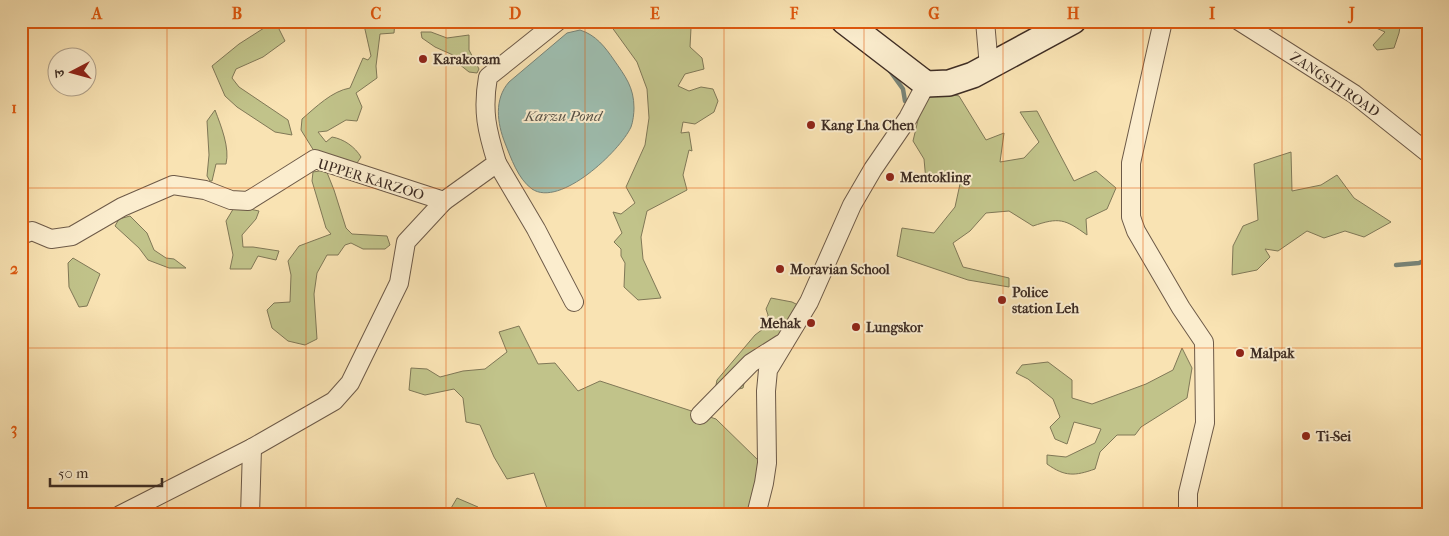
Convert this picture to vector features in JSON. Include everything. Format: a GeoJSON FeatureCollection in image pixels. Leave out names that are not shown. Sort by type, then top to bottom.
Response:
{"type":"FeatureCollection","features":[{"type":"Feature","properties":{"kind":"main road"},"geometry":{"type":"LineString","coordinates":[[844,21],[926,84],[949,83],[989,67],[1073,21]]}},
{"type":"Feature","properties":{"kind":"street"},"geometry":{"type":"LineString","coordinates":[[558,21],[488,77],[484,99],[487,131],[498,163],[536,229],[574,302]]}},
{"type":"Feature","properties":{"kind":"street"},"geometry":{"type":"LineString","coordinates":[[985,21],[989,67]]}},
{"type":"Feature","properties":{"kind":"street"},"geometry":{"type":"LineString","coordinates":[[1163,21],[1131,163],[1131,216],[1136,231],[1181,308],[1204,342],[1206,423],[1188,493],[1188,515]]}},
{"type":"Feature","properties":{"kind":"street","name":"ZANGSTI ROAD"},"geometry":{"type":"LineString","coordinates":[[1239,21],[1354,94],[1428,153]]}},
{"type":"Feature","properties":{"kind":"street"},"geometry":{"type":"LineString","coordinates":[[756,515],[767,463],[766,391],[768,370],[809,302],[852,205],[873,169],[908,118],[926,84]]}},
{"type":"Feature","properties":{"kind":"street","name":"UPPER KARZOO"},"geometry":{"type":"LineString","coordinates":[[21,235],[32,231],[51,239],[72,236],[122,208],[174,186],[205,190],[231,200],[248,201],[315,159],[444,201]]}},
{"type":"Feature","properties":{"kind":"street"},"geometry":{"type":"LineString","coordinates":[[120,515],[252,448],[334,401],[350,383],[399,283],[406,242],[444,201],[498,163]]}},
{"type":"Feature","properties":{"kind":"street"},"geometry":{"type":"LineString","coordinates":[[700,415],[751,363],[786,341]]}},
{"type":"Feature","properties":{"kind":"street"},"geometry":{"type":"LineString","coordinates":[[250,515],[252,448]]}},
{"type":"Feature","properties":{"kind":"green space"},"geometry":{"type":"Polygon","coordinates":[[[275,21],[285,41],[263,57],[236,69],[232,78],[239,87],[288,120],[292,135],[275,132],[237,107],[225,96],[212,66],[239,44],[275,21]]]}},
{"type":"Feature","properties":{"kind":"green space"},"geometry":{"type":"Polygon","coordinates":[[[357,21],[395,21],[394,33],[380,34],[376,66],[377,78],[356,93],[362,107],[357,121],[346,120],[327,131],[318,132],[326,142],[332,137],[341,140],[359,153],[361,157],[355,166],[314,151],[301,130],[302,119],[337,92],[350,88],[363,58],[368,60],[371,56],[364,25],[357,21]]]}},
{"type":"Feature","properties":{"kind":"green space"},"geometry":{"type":"Polygon","coordinates":[[[585,21],[686,21],[691,28],[690,47],[702,58],[704,69],[685,74],[678,86],[689,91],[701,87],[713,89],[718,101],[714,112],[695,124],[683,122],[681,133],[689,132],[692,151],[689,150],[683,175],[687,190],[647,211],[641,237],[643,259],[661,298],[638,300],[624,287],[625,263],[621,256],[621,249],[614,242],[622,233],[613,212],[621,214],[635,203],[626,187],[645,145],[649,118],[647,89],[637,62],[611,26],[591,28],[585,21]]]}},
{"type":"Feature","properties":{"kind":"green space"},"geometry":{"type":"Polygon","coordinates":[[[1370,21],[1401,21],[1394,48],[1377,50],[1373,45],[1385,32],[1374,27],[1370,21]]]}},
{"type":"Feature","properties":{"kind":"green space"},"geometry":{"type":"Polygon","coordinates":[[[421,32],[431,32],[447,38],[469,35],[469,50],[479,69],[477,73],[469,72],[454,60],[453,55],[435,47],[422,38],[421,32]]]}},
{"type":"Feature","properties":{"kind":"green space"},"geometry":{"type":"Polygon","coordinates":[[[935,90],[959,96],[986,140],[1004,133],[1000,162],[1024,158],[1039,142],[1020,112],[1037,111],[1074,181],[1096,171],[1116,188],[1107,209],[1086,219],[1087,235],[1062,221],[1049,221],[1033,226],[1009,211],[986,213],[970,231],[953,243],[963,267],[1009,278],[1009,287],[968,280],[897,256],[902,228],[934,233],[955,207],[960,184],[945,173],[926,181],[924,159],[913,141],[923,99],[935,90]]]}},
{"type":"Feature","properties":{"kind":"green space"},"geometry":{"type":"Polygon","coordinates":[[[215,110],[224,137],[227,158],[226,164],[216,164],[212,181],[210,181],[207,176],[209,155],[207,121],[215,110]]]}},
{"type":"Feature","properties":{"kind":"green space"},"geometry":{"type":"Polygon","coordinates":[[[1291,152],[1292,191],[1321,185],[1337,175],[1354,198],[1391,222],[1364,237],[1345,231],[1324,238],[1307,231],[1278,251],[1265,249],[1270,257],[1257,270],[1232,275],[1233,246],[1243,226],[1258,220],[1254,164],[1291,152]]]}},
{"type":"Feature","properties":{"kind":"green space"},"geometry":{"type":"Polygon","coordinates":[[[326,170],[346,228],[352,234],[387,236],[390,245],[385,249],[363,249],[351,243],[345,245],[338,255],[327,255],[317,273],[314,294],[317,339],[305,345],[288,341],[272,328],[267,310],[274,303],[290,302],[291,275],[288,261],[299,246],[331,234],[326,228],[312,181],[313,172],[326,170]]]}},
{"type":"Feature","properties":{"kind":"green space"},"geometry":{"type":"Polygon","coordinates":[[[235,206],[259,211],[256,219],[242,235],[243,247],[279,251],[276,260],[258,256],[251,269],[230,269],[233,255],[226,221],[235,206]]]}},
{"type":"Feature","properties":{"kind":"green space"},"geometry":{"type":"Polygon","coordinates":[[[130,216],[147,233],[154,250],[166,258],[174,259],[186,268],[169,268],[148,260],[139,248],[115,226],[119,219],[130,216]]]}},
{"type":"Feature","properties":{"kind":"green space"},"geometry":{"type":"Polygon","coordinates":[[[73,258],[100,274],[87,306],[79,307],[69,287],[68,263],[73,258]]]}},
{"type":"Feature","properties":{"kind":"green space"},"geometry":{"type":"Polygon","coordinates":[[[771,298],[798,305],[795,321],[745,379],[743,388],[714,395],[717,380],[755,335],[767,326],[768,315],[766,309],[771,298]]]}},
{"type":"Feature","properties":{"kind":"green space"},"geometry":{"type":"Polygon","coordinates":[[[519,326],[538,364],[555,363],[578,391],[600,381],[716,419],[760,462],[748,515],[545,515],[548,511],[534,473],[507,479],[494,457],[480,425],[466,422],[463,398],[454,389],[425,395],[409,390],[411,368],[427,369],[440,377],[463,371],[485,369],[507,352],[499,332],[519,326]]]}},
{"type":"Feature","properties":{"kind":"green space"},"geometry":{"type":"Polygon","coordinates":[[[1182,348],[1192,368],[1187,398],[1141,427],[1135,435],[1117,435],[1100,452],[1095,469],[1070,474],[1059,471],[1047,464],[1047,455],[1066,457],[1095,443],[1101,429],[1074,422],[1067,444],[1055,439],[1050,427],[1060,417],[1053,399],[1028,379],[1016,373],[1022,365],[1048,362],[1072,380],[1072,398],[1092,404],[1146,384],[1173,370],[1182,348]]]}},
{"type":"Feature","properties":{"kind":"green space"},"geometry":{"type":"Polygon","coordinates":[[[457,498],[478,507],[473,515],[447,515],[457,498]]]}},
{"type":"Feature","properties":{"kind":"water","name":"Karzu Pond"},"geometry":{"type":"Polygon","coordinates":[[[580,30],[600,42],[625,77],[631,88],[634,101],[632,123],[625,137],[615,149],[588,174],[558,191],[544,193],[527,185],[516,168],[500,127],[499,103],[504,89],[509,82],[567,33],[580,30]]]}},
{"type":"Feature","properties":{"kind":"waterway"},"geometry":{"type":"LineString","coordinates":[[890,71],[903,89],[905,101]]}},
{"type":"Feature","properties":{"kind":"waterway"},"geometry":{"type":"LineString","coordinates":[[1396,265],[1419,263],[1428,259]]}},
{"type":"Feature","properties":{"kind":"place","name":"Karakoram"},"geometry":{"type":"Point","coordinates":[423,59]}},
{"type":"Feature","properties":{"kind":"place","name":"Kang Lha Chen"},"geometry":{"type":"Point","coordinates":[811,125]}},
{"type":"Feature","properties":{"kind":"place","name":"Mentokling"},"geometry":{"type":"Point","coordinates":[890,177]}},
{"type":"Feature","properties":{"kind":"place","name":"Moravian School"},"geometry":{"type":"Point","coordinates":[780,269]}},
{"type":"Feature","properties":{"kind":"place","name":"Police station Leh"},"geometry":{"type":"Point","coordinates":[1002,300]}},
{"type":"Feature","properties":{"kind":"place","name":"Mehak"},"geometry":{"type":"Point","coordinates":[811,323]}},
{"type":"Feature","properties":{"kind":"place","name":"Lungskor"},"geometry":{"type":"Point","coordinates":[856,327]}},
{"type":"Feature","properties":{"kind":"place","name":"Malpak"},"geometry":{"type":"Point","coordinates":[1240,353]}},
{"type":"Feature","properties":{"kind":"place","name":"Ti-Sei"},"geometry":{"type":"Point","coordinates":[1306,436]}}]}
